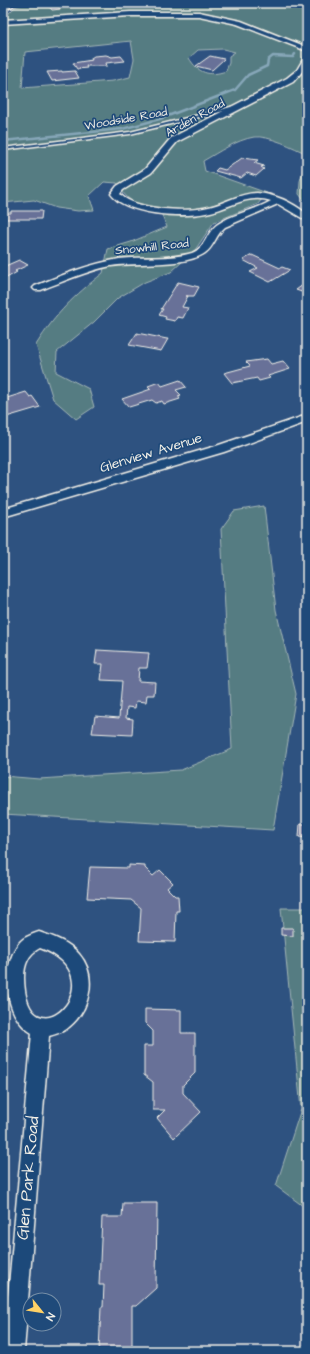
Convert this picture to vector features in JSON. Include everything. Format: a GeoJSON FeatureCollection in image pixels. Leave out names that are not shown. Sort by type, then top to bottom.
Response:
{"type":"FeatureCollection","features":[{"type":"Feature","properties":{"kind":"street"},"geometry":{"type":"LineString","coordinates":[[3,22],[146,13],[199,14],[239,22],[307,49]]}},
{"type":"Feature","properties":{"kind":"street","name":"Woodside Road"},"geometry":{"type":"LineString","coordinates":[[245,104],[294,78],[307,60]]}},
{"type":"Feature","properties":{"kind":"street","name":"Arden Road"},"geometry":{"type":"LineString","coordinates":[[245,104],[174,140],[148,171],[120,188],[115,194],[119,200],[134,206],[187,213],[211,209],[244,197],[265,196],[298,210],[307,218]]}},
{"type":"Feature","properties":{"kind":"street","name":"Snowhill Road"},"geometry":{"type":"LineString","coordinates":[[38,288],[101,265],[132,260],[173,258],[198,254],[207,248],[215,230],[223,224],[267,208],[277,201]]}},
{"type":"Feature","properties":{"kind":"street","name":"Glenview Avenue"},"geometry":{"type":"LineString","coordinates":[[3,513],[220,449],[307,418]]}},
{"type":"Feature","properties":{"kind":"street"},"geometry":{"type":"LineString","coordinates":[[39,940],[54,944],[72,957],[82,973],[82,991],[75,1008],[60,1024],[41,1029],[31,1025],[20,1014],[7,992],[3,974],[10,955],[23,945],[39,940]]}},
{"type":"Feature","properties":{"kind":"street","name":"Glen Park Road"},"geometry":{"type":"LineString","coordinates":[[13,1351],[41,1029]]}},
{"type":"Feature","properties":{"kind":"lane"},"geometry":{"type":"LineString","coordinates":[[3,11],[15,3]]}},
{"type":"Feature","properties":{"kind":"lane","name":"Woodside Road"},"geometry":{"type":"LineString","coordinates":[[3,149],[130,133],[245,104]]}},
{"type":"Feature","properties":{"kind":"green space"},"geometry":{"type":"Polygon","coordinates":[[[26,3],[307,3],[307,154],[289,145],[274,140],[254,137],[221,150],[203,161],[205,171],[267,193],[258,204],[214,222],[195,250],[171,272],[145,282],[118,298],[94,322],[57,352],[56,372],[89,389],[94,407],[76,419],[53,399],[36,345],[51,323],[66,306],[103,273],[108,249],[131,242],[167,227],[162,215],[136,204],[126,196],[117,183],[104,182],[89,196],[94,210],[78,211],[56,208],[34,200],[3,203],[3,19],[15,7],[26,3]],[[131,41],[25,52],[22,88],[113,81],[130,77],[134,59],[131,41]],[[223,49],[198,50],[189,58],[196,67],[204,72],[214,74],[220,73],[226,71],[229,63],[229,56],[235,52],[223,49]]]}},
{"type":"Feature","properties":{"kind":"green space"},"geometry":{"type":"Polygon","coordinates":[[[307,157],[307,204],[299,194],[300,181],[307,157]]]}},
{"type":"Feature","properties":{"kind":"green space"},"geometry":{"type":"Polygon","coordinates":[[[264,506],[276,610],[296,694],[273,830],[3,814],[3,776],[39,779],[181,770],[232,749],[221,529],[234,511],[264,506]]]}},
{"type":"Feature","properties":{"kind":"green space"},"geometry":{"type":"Polygon","coordinates":[[[281,908],[307,908],[307,1209],[276,1186],[301,1109],[281,908]]]}},
{"type":"Feature","properties":{"kind":"building"},"geometry":{"type":"Polygon","coordinates":[[[56,5],[61,9],[52,10],[49,6],[56,5]]]}},
{"type":"Feature","properties":{"kind":"building"},"geometry":{"type":"Polygon","coordinates":[[[106,55],[112,57],[121,56],[125,61],[106,63],[107,66],[86,66],[87,68],[77,69],[73,63],[92,60],[91,58],[94,56],[106,55]]]}},
{"type":"Feature","properties":{"kind":"building"},"geometry":{"type":"Polygon","coordinates":[[[210,56],[224,59],[212,70],[196,66],[210,56]]]}},
{"type":"Feature","properties":{"kind":"building"},"geometry":{"type":"Polygon","coordinates":[[[75,71],[79,78],[52,81],[47,72],[75,71]]]}},
{"type":"Feature","properties":{"kind":"building"},"geometry":{"type":"Polygon","coordinates":[[[242,158],[258,160],[254,163],[264,166],[261,167],[264,169],[256,176],[247,173],[241,178],[215,171],[218,168],[225,170],[242,158]]]}},
{"type":"Feature","properties":{"kind":"building"},"geometry":{"type":"Polygon","coordinates":[[[11,211],[42,211],[41,219],[3,219],[3,213],[11,213],[11,211]]]}},
{"type":"Feature","properties":{"kind":"building"},"geometry":{"type":"Polygon","coordinates":[[[252,255],[280,268],[282,267],[290,270],[270,282],[250,272],[258,268],[243,260],[252,255]]]}},
{"type":"Feature","properties":{"kind":"building"},"geometry":{"type":"Polygon","coordinates":[[[19,260],[28,265],[15,271],[17,272],[3,280],[3,267],[19,260]]]}},
{"type":"Feature","properties":{"kind":"building"},"geometry":{"type":"Polygon","coordinates":[[[178,282],[199,287],[194,296],[188,296],[182,307],[188,308],[183,318],[177,317],[175,321],[165,319],[166,317],[159,315],[163,309],[161,309],[178,282]]]}},
{"type":"Feature","properties":{"kind":"building"},"geometry":{"type":"Polygon","coordinates":[[[307,282],[307,294],[296,290],[307,282]]]}},
{"type":"Feature","properties":{"kind":"building"},"geometry":{"type":"Polygon","coordinates":[[[137,333],[168,339],[161,351],[129,345],[137,333]]]}},
{"type":"Feature","properties":{"kind":"building"},"geometry":{"type":"Polygon","coordinates":[[[267,359],[271,364],[283,361],[290,369],[268,376],[270,378],[259,381],[257,378],[232,383],[224,373],[250,366],[246,362],[267,359]]]}},
{"type":"Feature","properties":{"kind":"building"},"geometry":{"type":"Polygon","coordinates":[[[180,380],[186,387],[176,390],[181,395],[178,396],[180,399],[164,404],[162,401],[156,403],[152,400],[129,407],[122,399],[151,389],[148,386],[159,382],[162,386],[180,380]]]}},
{"type":"Feature","properties":{"kind":"building"},"geometry":{"type":"Polygon","coordinates":[[[26,392],[30,397],[32,396],[40,407],[3,418],[3,403],[9,401],[7,398],[26,392]]]}},
{"type":"Feature","properties":{"kind":"building"},"geometry":{"type":"Polygon","coordinates":[[[97,650],[149,653],[147,668],[139,668],[138,681],[155,682],[154,695],[147,695],[146,702],[136,701],[135,708],[127,707],[126,718],[133,719],[132,735],[92,733],[95,716],[119,718],[122,681],[101,680],[103,664],[95,664],[97,650]]]}},
{"type":"Feature","properties":{"kind":"building"},"geometry":{"type":"Polygon","coordinates":[[[300,824],[307,824],[307,838],[299,837],[300,824]]]}},
{"type":"Feature","properties":{"kind":"building"},"geometry":{"type":"Polygon","coordinates":[[[129,865],[145,866],[145,868],[153,876],[160,870],[173,883],[167,888],[175,896],[178,896],[179,911],[176,911],[175,942],[139,941],[141,908],[131,900],[87,898],[90,867],[129,868],[129,865]]]}},
{"type":"Feature","properties":{"kind":"building"},"geometry":{"type":"Polygon","coordinates":[[[281,928],[293,928],[293,936],[281,935],[281,928]]]}},
{"type":"Feature","properties":{"kind":"building"},"geometry":{"type":"Polygon","coordinates":[[[145,1009],[181,1010],[181,1033],[195,1033],[195,1073],[183,1085],[183,1093],[201,1112],[174,1138],[157,1118],[165,1110],[153,1110],[153,1082],[144,1075],[144,1046],[153,1046],[153,1031],[145,1023],[145,1009]]]}},
{"type":"Feature","properties":{"kind":"building"},"geometry":{"type":"Polygon","coordinates":[[[123,1203],[157,1203],[156,1288],[136,1306],[132,1306],[132,1351],[99,1351],[101,1307],[103,1307],[104,1285],[99,1285],[102,1217],[122,1217],[123,1203]]]}},
{"type":"Feature","properties":{"kind":"waterway"},"geometry":{"type":"LineString","coordinates":[[3,141],[122,129],[160,119],[235,90],[248,75],[267,66],[268,60],[273,56],[293,57],[295,54]]}}]}
